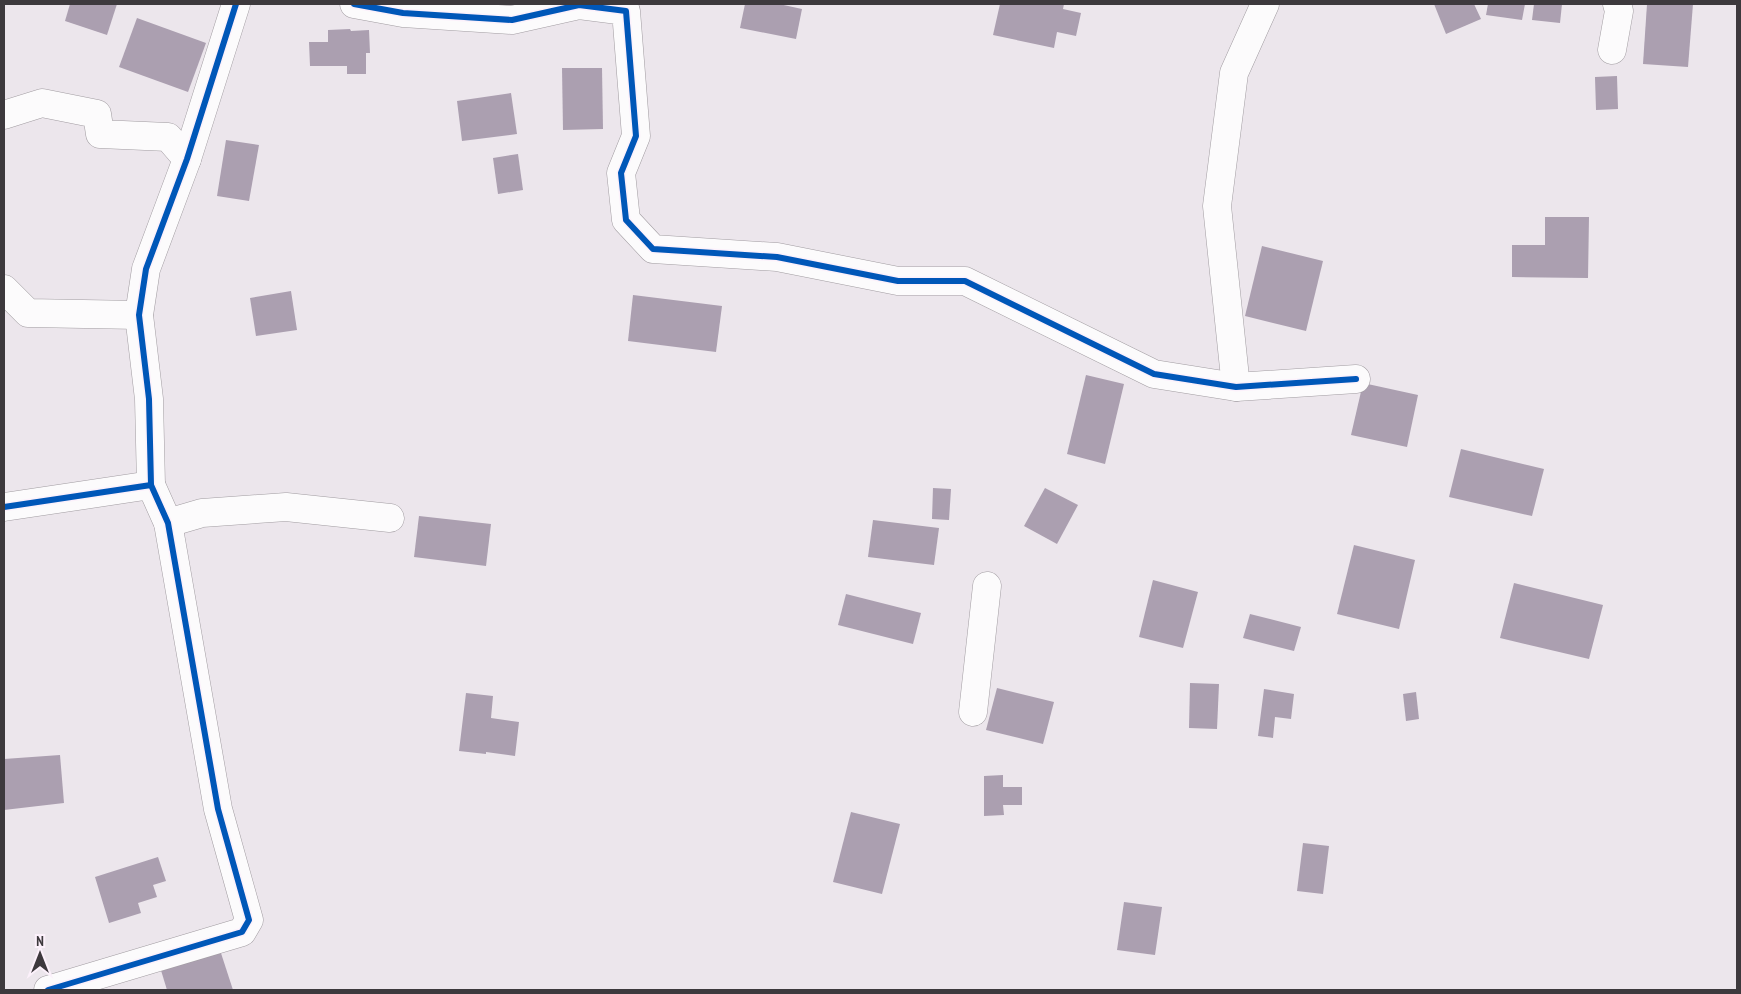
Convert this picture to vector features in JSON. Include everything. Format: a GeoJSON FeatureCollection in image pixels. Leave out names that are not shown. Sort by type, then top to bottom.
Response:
{"type":"FeatureCollection","features":[{"type":"Feature","properties":{"kind":"street"},"geometry":{"type":"LineString","coordinates":[[48,990],[242,932],[249,920],[218,809],[168,523],[151,486],[149,399],[139,315],[146,269],[188,159],[236,4]]}},
{"type":"Feature","properties":{"kind":"street"},"geometry":{"type":"LineString","coordinates":[[354,4],[403,13],[512,20],[579,6],[626,10],[636,136],[621,173],[626,220],[653,249],[777,256],[898,281],[965,281],[1154,374],[1236,387],[1356,379]]}},
{"type":"Feature","properties":{"kind":"street"},"geometry":{"type":"LineString","coordinates":[[1236,387],[1217,206],[1234,73],[1265,4]]}},
{"type":"Feature","properties":{"kind":"street"},"geometry":{"type":"LineString","coordinates":[[1612,50],[1618,10],[1617,4]]}},
{"type":"Feature","properties":{"kind":"street"},"geometry":{"type":"LineString","coordinates":[[4,115],[42,103],[97,114],[100,134],[168,137],[188,159]]}},
{"type":"Feature","properties":{"kind":"street"},"geometry":{"type":"LineString","coordinates":[[4,289],[28,313],[139,315]]}},
{"type":"Feature","properties":{"kind":"street"},"geometry":{"type":"LineString","coordinates":[[4,507],[151,486]]}},
{"type":"Feature","properties":{"kind":"street"},"geometry":{"type":"LineString","coordinates":[[168,523],[202,513],[286,507],[390,518]]}},
{"type":"Feature","properties":{"kind":"street"},"geometry":{"type":"LineString","coordinates":[[973,712],[987,586]]}},
{"type":"Feature","properties":{"kind":"building"},"geometry":{"type":"Polygon","coordinates":[[[70,4],[117,4],[107,35],[65,21],[70,4]]]}},
{"type":"Feature","properties":{"kind":"building"},"geometry":{"type":"Polygon","coordinates":[[[745,4],[779,4],[802,9],[796,39],[740,28],[745,4]]]}},
{"type":"Feature","properties":{"kind":"building"},"geometry":{"type":"Polygon","coordinates":[[[1000,4],[1064,4],[1063,9],[1081,13],[1076,36],[1057,32],[1054,48],[993,35],[1000,4]]]}},
{"type":"Feature","properties":{"kind":"building"},"geometry":{"type":"Polygon","coordinates":[[[1434,4],[1474,4],[1481,19],[1446,34],[1434,4]]]}},
{"type":"Feature","properties":{"kind":"building"},"geometry":{"type":"Polygon","coordinates":[[[1488,4],[1525,4],[1522,20],[1486,15],[1488,4]]]}},
{"type":"Feature","properties":{"kind":"building"},"geometry":{"type":"Polygon","coordinates":[[[1534,4],[1562,4],[1560,23],[1532,20],[1534,4]]]}},
{"type":"Feature","properties":{"kind":"building"},"geometry":{"type":"Polygon","coordinates":[[[1647,4],[1693,4],[1688,67],[1643,64],[1647,4]]]}},
{"type":"Feature","properties":{"kind":"building"},"geometry":{"type":"Polygon","coordinates":[[[137,18],[206,43],[188,92],[119,67],[137,18]]]}},
{"type":"Feature","properties":{"kind":"building"},"geometry":{"type":"Polygon","coordinates":[[[350,29],[351,31],[369,30],[370,53],[366,53],[366,74],[347,74],[347,66],[310,66],[309,42],[328,42],[328,30],[350,29]]]}},
{"type":"Feature","properties":{"kind":"building"},"geometry":{"type":"Polygon","coordinates":[[[562,68],[602,68],[603,129],[563,130],[562,68]]]}},
{"type":"Feature","properties":{"kind":"building"},"geometry":{"type":"Polygon","coordinates":[[[1617,76],[1618,109],[1596,110],[1595,77],[1617,76]]]}},
{"type":"Feature","properties":{"kind":"building"},"geometry":{"type":"Polygon","coordinates":[[[511,93],[517,134],[462,141],[457,101],[511,93]]]}},
{"type":"Feature","properties":{"kind":"building"},"geometry":{"type":"Polygon","coordinates":[[[226,140],[259,145],[249,201],[217,196],[226,140]]]}},
{"type":"Feature","properties":{"kind":"building"},"geometry":{"type":"Polygon","coordinates":[[[518,154],[523,190],[498,194],[493,158],[518,154]]]}},
{"type":"Feature","properties":{"kind":"building"},"geometry":{"type":"Polygon","coordinates":[[[1545,217],[1589,217],[1588,278],[1512,277],[1512,245],[1545,245],[1545,217]]]}},
{"type":"Feature","properties":{"kind":"building"},"geometry":{"type":"Polygon","coordinates":[[[1262,246],[1323,261],[1306,331],[1245,316],[1262,246]]]}},
{"type":"Feature","properties":{"kind":"building"},"geometry":{"type":"Polygon","coordinates":[[[291,291],[297,330],[256,336],[250,298],[291,291]]]}},
{"type":"Feature","properties":{"kind":"building"},"geometry":{"type":"Polygon","coordinates":[[[633,295],[722,306],[716,352],[628,341],[633,295]]]}},
{"type":"Feature","properties":{"kind":"building"},"geometry":{"type":"Polygon","coordinates":[[[1086,375],[1124,384],[1105,464],[1067,454],[1086,375]]]}},
{"type":"Feature","properties":{"kind":"building"},"geometry":{"type":"Polygon","coordinates":[[[1363,383],[1418,395],[1407,447],[1351,435],[1363,383]]]}},
{"type":"Feature","properties":{"kind":"building"},"geometry":{"type":"Polygon","coordinates":[[[1461,449],[1544,469],[1532,516],[1449,497],[1461,449]]]}},
{"type":"Feature","properties":{"kind":"building"},"geometry":{"type":"Polygon","coordinates":[[[933,488],[951,489],[949,520],[932,519],[933,488]]]}},
{"type":"Feature","properties":{"kind":"building"},"geometry":{"type":"Polygon","coordinates":[[[1045,488],[1078,505],[1057,544],[1024,526],[1045,488]]]}},
{"type":"Feature","properties":{"kind":"building"},"geometry":{"type":"Polygon","coordinates":[[[419,516],[491,524],[486,566],[414,557],[419,516]]]}},
{"type":"Feature","properties":{"kind":"building"},"geometry":{"type":"Polygon","coordinates":[[[873,520],[939,528],[934,565],[868,557],[873,520]]]}},
{"type":"Feature","properties":{"kind":"building"},"geometry":{"type":"Polygon","coordinates":[[[1354,545],[1415,560],[1399,629],[1337,614],[1354,545]]]}},
{"type":"Feature","properties":{"kind":"building"},"geometry":{"type":"Polygon","coordinates":[[[1153,580],[1198,592],[1183,648],[1139,637],[1153,580]]]}},
{"type":"Feature","properties":{"kind":"building"},"geometry":{"type":"Polygon","coordinates":[[[1514,583],[1603,605],[1589,659],[1500,638],[1514,583]]]}},
{"type":"Feature","properties":{"kind":"building"},"geometry":{"type":"Polygon","coordinates":[[[846,594],[921,613],[913,644],[838,625],[846,594]]]}},
{"type":"Feature","properties":{"kind":"building"},"geometry":{"type":"Polygon","coordinates":[[[1250,614],[1301,627],[1294,651],[1243,638],[1250,614]]]}},
{"type":"Feature","properties":{"kind":"building"},"geometry":{"type":"Polygon","coordinates":[[[1190,683],[1219,684],[1217,729],[1189,728],[1190,683]]]}},
{"type":"Feature","properties":{"kind":"building"},"geometry":{"type":"Polygon","coordinates":[[[997,688],[1054,702],[1043,744],[986,730],[997,688]]]}},
{"type":"Feature","properties":{"kind":"building"},"geometry":{"type":"Polygon","coordinates":[[[1264,689],[1294,694],[1291,719],[1275,717],[1273,738],[1258,736],[1264,689]]]}},
{"type":"Feature","properties":{"kind":"building"},"geometry":{"type":"Polygon","coordinates":[[[1416,692],[1419,719],[1406,721],[1403,694],[1416,692]]]}},
{"type":"Feature","properties":{"kind":"building"},"geometry":{"type":"Polygon","coordinates":[[[466,693],[493,696],[491,718],[519,722],[515,756],[459,751],[466,693]]]}},
{"type":"Feature","properties":{"kind":"building"},"geometry":{"type":"Polygon","coordinates":[[[60,755],[64,803],[4,810],[4,759],[60,755]]]}},
{"type":"Feature","properties":{"kind":"building"},"geometry":{"type":"Polygon","coordinates":[[[1003,775],[1003,787],[1022,787],[1022,805],[1003,805],[1004,815],[984,816],[984,776],[1003,775]]]}},
{"type":"Feature","properties":{"kind":"building"},"geometry":{"type":"Polygon","coordinates":[[[851,812],[900,824],[882,894],[833,882],[851,812]]]}},
{"type":"Feature","properties":{"kind":"building"},"geometry":{"type":"Polygon","coordinates":[[[1303,843],[1329,846],[1323,894],[1297,891],[1303,843]]]}},
{"type":"Feature","properties":{"kind":"building"},"geometry":{"type":"Polygon","coordinates":[[[158,857],[166,881],[153,885],[157,897],[138,903],[141,913],[109,923],[95,877],[158,857]]]}},
{"type":"Feature","properties":{"kind":"building"},"geometry":{"type":"Polygon","coordinates":[[[1124,902],[1162,907],[1155,955],[1117,950],[1124,902]]]}},
{"type":"Feature","properties":{"kind":"building"},"geometry":{"type":"Polygon","coordinates":[[[219,947],[233,990],[167,990],[160,967],[219,947]]]}},
{"type":"Feature","properties":{"kind":"cycle path"},"geometry":{"type":"LineString","coordinates":[[151,485],[149,399],[139,315],[146,269],[187,159],[236,4]]}},
{"type":"Feature","properties":{"kind":"cycle path"},"geometry":{"type":"LineString","coordinates":[[354,4],[403,13],[512,20],[579,5],[626,11],[636,136],[621,173],[626,220],[653,249],[777,257],[898,281],[965,281],[1154,374],[1236,387],[1356,379]]}},
{"type":"Feature","properties":{"kind":"cycle path"},"geometry":{"type":"LineString","coordinates":[[4,507],[151,485],[168,523],[218,809],[249,920],[242,932],[48,990]]}}]}
